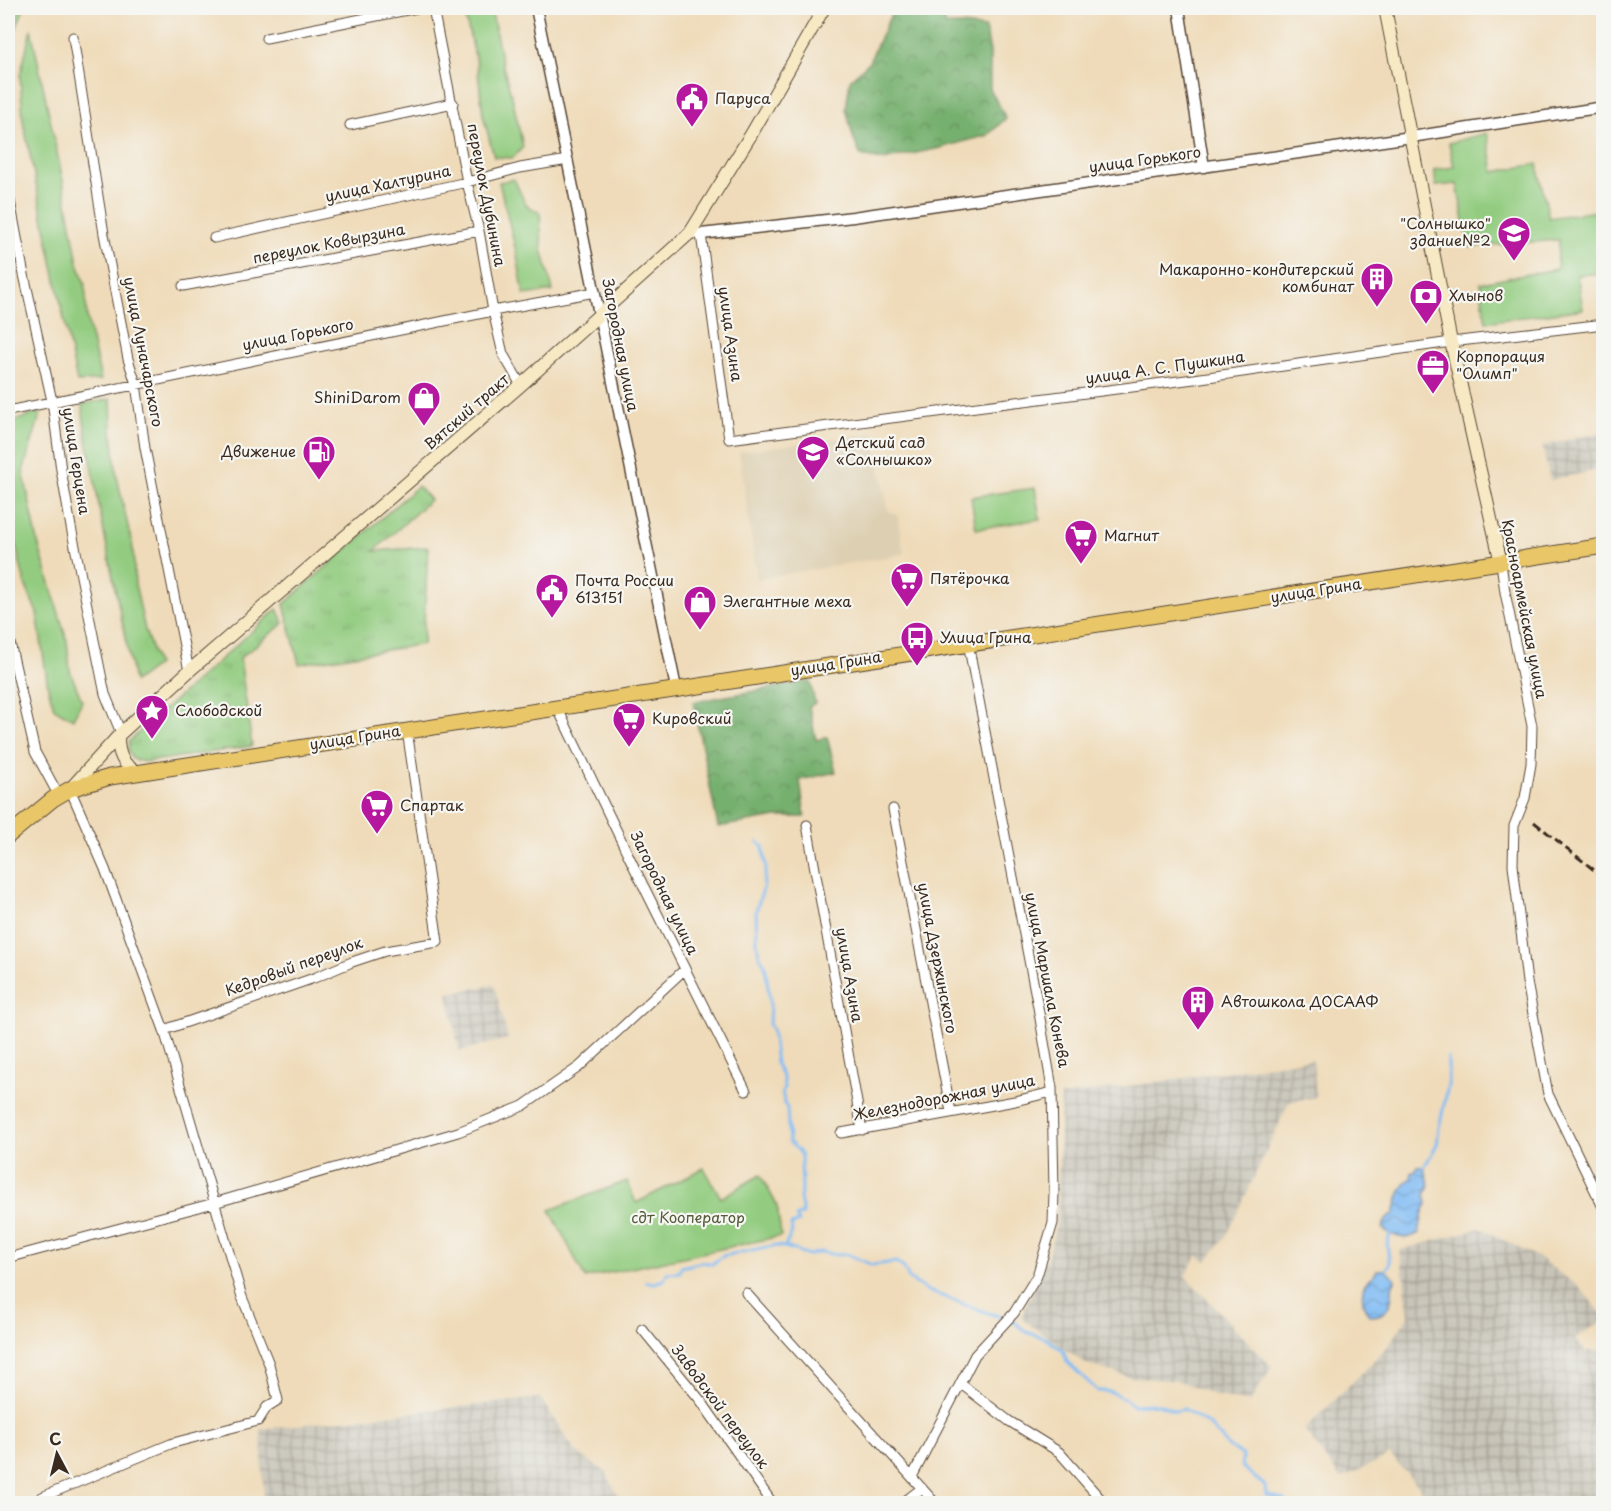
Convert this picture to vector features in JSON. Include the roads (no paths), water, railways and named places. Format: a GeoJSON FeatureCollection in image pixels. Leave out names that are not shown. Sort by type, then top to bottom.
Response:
{"type":"FeatureCollection","features":[{"type":"Feature","properties":{"kind":"highway","name":"улица Грина"},"geometry":{"type":"LineString","coordinates":[[64,793],[90,782],[138,772],[1604,546]]}},
{"type":"Feature","properties":{"kind":"highway"},"geometry":{"type":"LineString","coordinates":[[8,836],[64,793]]}},
{"type":"Feature","properties":{"kind":"main road","name":"Вятский тракт"},"geometry":{"type":"LineString","coordinates":[[64,793],[120,735],[189,670],[696,234],[824,8]]}},
{"type":"Feature","properties":{"kind":"main road","name":"Красноармейская улица"},"geometry":{"type":"LineString","coordinates":[[1385,8],[1451,342],[1501,562]]}},
{"type":"Feature","properties":{"kind":"main road"},"geometry":{"type":"LineString","coordinates":[[120,735],[118,746],[122,759],[130,769],[138,772]]}},
{"type":"Feature","properties":{"kind":"street"},"geometry":{"type":"LineString","coordinates":[[266,38],[417,8]]}},
{"type":"Feature","properties":{"kind":"street","name":"переулок Дубинина"},"geometry":{"type":"LineString","coordinates":[[433,8],[503,354],[521,386]]}},
{"type":"Feature","properties":{"kind":"street","name":"Загородная улица"},"geometry":{"type":"LineString","coordinates":[[536,8],[676,688]]}},
{"type":"Feature","properties":{"kind":"street"},"geometry":{"type":"LineString","coordinates":[[1179,8],[1204,166]]}},
{"type":"Feature","properties":{"kind":"street","name":"улица Луначарского"},"geometry":{"type":"LineString","coordinates":[[73,37],[104,234],[128,359],[136,384],[145,448],[189,670]]}},
{"type":"Feature","properties":{"kind":"street"},"geometry":{"type":"LineString","coordinates":[[350,125],[453,103]]}},
{"type":"Feature","properties":{"kind":"street","name":"улица Горького"},"geometry":{"type":"LineString","coordinates":[[696,234],[853,217],[1604,107]]}},
{"type":"Feature","properties":{"kind":"street","name":"улица Халтурина"},"geometry":{"type":"LineString","coordinates":[[214,238],[467,182],[520,168],[568,160]]}},
{"type":"Feature","properties":{"kind":"street","name":"улица Герцена"},"geometry":{"type":"LineString","coordinates":[[8,190],[52,401],[71,527],[105,694],[120,735]]}},
{"type":"Feature","properties":{"kind":"street","name":"переулок Ковырзина"},"geometry":{"type":"LineString","coordinates":[[183,286],[479,231]]}},
{"type":"Feature","properties":{"kind":"street","name":"улица Азина"},"geometry":{"type":"LineString","coordinates":[[696,234],[729,439]]}},
{"type":"Feature","properties":{"kind":"street","name":"улица Горького"},"geometry":{"type":"LineString","coordinates":[[8,411],[595,292]]}},
{"type":"Feature","properties":{"kind":"street","name":"улица А. С. Пушкина"},"geometry":{"type":"LineString","coordinates":[[729,439],[1194,380],[1451,342],[1604,324]]}},
{"type":"Feature","properties":{"kind":"street","name":"Красноармейская улица"},"geometry":{"type":"LineString","coordinates":[[1501,562],[1532,726],[1531,764],[1525,798],[1514,826],[1513,855],[1527,982],[1548,1094],[1604,1209]]}},
{"type":"Feature","properties":{"kind":"street"},"geometry":{"type":"LineString","coordinates":[[8,634],[35,752],[64,793],[105,869],[164,1030],[242,1297],[269,1364],[278,1400],[267,1407],[258,1421],[173,1443],[42,1497],[33,1503]]}},
{"type":"Feature","properties":{"kind":"street","name":"улица Маршала Конева"},"geometry":{"type":"LineString","coordinates":[[912,1477],[975,1355],[1009,1319],[1037,1276],[1053,1224],[1052,1092],[1038,1007],[968,643]]}},
{"type":"Feature","properties":{"kind":"street","name":"Загородная улица"},"geometry":{"type":"LineString","coordinates":[[557,707],[746,1091]]}},
{"type":"Feature","properties":{"kind":"street","name":"Кедровый переулок"},"geometry":{"type":"LineString","coordinates":[[164,1030],[384,951],[438,942],[407,730]]}},
{"type":"Feature","properties":{"kind":"street","name":"улица Дзержинского"},"geometry":{"type":"LineString","coordinates":[[893,809],[951,1112]]}},
{"type":"Feature","properties":{"kind":"street","name":"улица Азина"},"geometry":{"type":"LineString","coordinates":[[807,825],[862,1130]]}},
{"type":"Feature","properties":{"kind":"street"},"geometry":{"type":"LineString","coordinates":[[8,1258],[214,1203],[458,1131],[524,1106],[579,1067],[685,969]]}},
{"type":"Feature","properties":{"kind":"street","name":"Железнодорожная улица"},"geometry":{"type":"LineString","coordinates":[[841,1134],[1052,1092]]}},
{"type":"Feature","properties":{"kind":"street"},"geometry":{"type":"LineString","coordinates":[[746,1293],[936,1503]]}},
{"type":"Feature","properties":{"kind":"street","name":"Заводской переулок"},"geometry":{"type":"LineString","coordinates":[[642,1329],[701,1401],[773,1503]]}},
{"type":"Feature","properties":{"kind":"street"},"geometry":{"type":"LineString","coordinates":[[961,1384],[1009,1421],[1059,1452],[1105,1503]]}},
{"type":"Feature","properties":{"kind":"street"},"geometry":{"type":"LineString","coordinates":[[902,1503],[922,1488]]}},
{"type":"Feature","properties":{"kind":"water"},"geometry":{"type":"Polygon","coordinates":[[[1417,1167],[1424,1167],[1429,1184],[1425,1194],[1427,1204],[1419,1233],[1405,1238],[1392,1235],[1383,1229],[1384,1224],[1394,1215],[1402,1190],[1411,1178],[1412,1172],[1416,1172],[1417,1167]]]}},
{"type":"Feature","properties":{"kind":"water"},"geometry":{"type":"Polygon","coordinates":[[[1377,1270],[1386,1270],[1395,1281],[1390,1304],[1383,1312],[1373,1316],[1367,1312],[1363,1289],[1377,1270]]]}},
{"type":"Feature","properties":{"kind":"waterway"},"geometry":{"type":"LineString","coordinates":[[758,842],[763,847],[766,867],[763,889],[756,911],[757,943],[759,955],[765,965],[770,1003],[769,1024],[772,1029],[776,1064],[783,1078],[782,1092],[787,1108],[789,1142],[801,1156],[800,1198],[803,1214],[796,1217],[799,1222],[791,1225],[792,1232],[785,1247]]}},
{"type":"Feature","properties":{"kind":"waterway"},"geometry":{"type":"LineString","coordinates":[[1424,1167],[1437,1145],[1448,1086],[1448,1057]]}},
{"type":"Feature","properties":{"kind":"waterway"},"geometry":{"type":"LineString","coordinates":[[1386,1270],[1390,1264],[1387,1245],[1390,1234]]}},
{"type":"Feature","properties":{"kind":"waterway"},"geometry":{"type":"LineString","coordinates":[[646,1282],[654,1283],[664,1280],[667,1273],[680,1272],[681,1267],[703,1262],[712,1264],[723,1256],[773,1246],[785,1247],[809,1255],[822,1252],[847,1254],[872,1265],[896,1262],[904,1268],[909,1279],[928,1291],[1012,1320],[1026,1332],[1045,1338],[1063,1350],[1067,1362],[1098,1391],[1117,1394],[1133,1405],[1159,1404],[1176,1411],[1184,1409],[1209,1425],[1230,1448],[1243,1455],[1241,1466],[1265,1486],[1266,1495],[1285,1500],[1284,1504]]}},
{"type":"Feature","properties":{"kind":"railway"},"geometry":{"type":"LineString","coordinates":[[1534,822],[1604,878]]}},
{"type":"Feature","properties":{"kind":"place","name":"Паруса"},"geometry":{"type":"Point","coordinates":[692,128]}},
{"type":"Feature","properties":{"kind":"place","name":"\"Солнышко\" здание№2"},"geometry":{"type":"Point","coordinates":[1514,262]}},
{"type":"Feature","properties":{"kind":"place","name":"Макаронно-кондитерский комбинат"},"geometry":{"type":"Point","coordinates":[1377,308]}},
{"type":"Feature","properties":{"kind":"place","name":"Хлынов"},"geometry":{"type":"Point","coordinates":[1426,325]}},
{"type":"Feature","properties":{"kind":"place","name":"Корпорация \"Олимп\""},"geometry":{"type":"Point","coordinates":[1433,395]}},
{"type":"Feature","properties":{"kind":"place","name":"ShiniDarom"},"geometry":{"type":"Point","coordinates":[424,427]}},
{"type":"Feature","properties":{"kind":"place","name":"Движение"},"geometry":{"type":"Point","coordinates":[319,481]}},
{"type":"Feature","properties":{"kind":"place","name":"Детский сад «Солнышко»"},"geometry":{"type":"Point","coordinates":[813,481]}},
{"type":"Feature","properties":{"kind":"place","name":"Магнит"},"geometry":{"type":"Point","coordinates":[1081,565]}},
{"type":"Feature","properties":{"kind":"place","name":"Пятёрочка"},"geometry":{"type":"Point","coordinates":[907,608]}},
{"type":"Feature","properties":{"kind":"place","name":"Почта России 613151"},"geometry":{"type":"Point","coordinates":[552,619]}},
{"type":"Feature","properties":{"kind":"place","name":"Элегантные меха"},"geometry":{"type":"Point","coordinates":[700,631]}},
{"type":"Feature","properties":{"kind":"place","name":"Улица Грина"},"geometry":{"type":"Point","coordinates":[917,667]}},
{"type":"Feature","properties":{"kind":"place","name":"Слободской"},"geometry":{"type":"Point","coordinates":[152,740]}},
{"type":"Feature","properties":{"kind":"place","name":"Кировский"},"geometry":{"type":"Point","coordinates":[629,748]}},
{"type":"Feature","properties":{"kind":"place","name":"Спартак"},"geometry":{"type":"Point","coordinates":[377,835]}},
{"type":"Feature","properties":{"kind":"place","name":"Автошкола ДОСААФ"},"geometry":{"type":"Point","coordinates":[1198,1031]}},
{"type":"Feature","properties":{"kind":"park label","name":"сдт Кооператор"},"geometry":{"type":"Point","coordinates":[688,1218]}}]}
